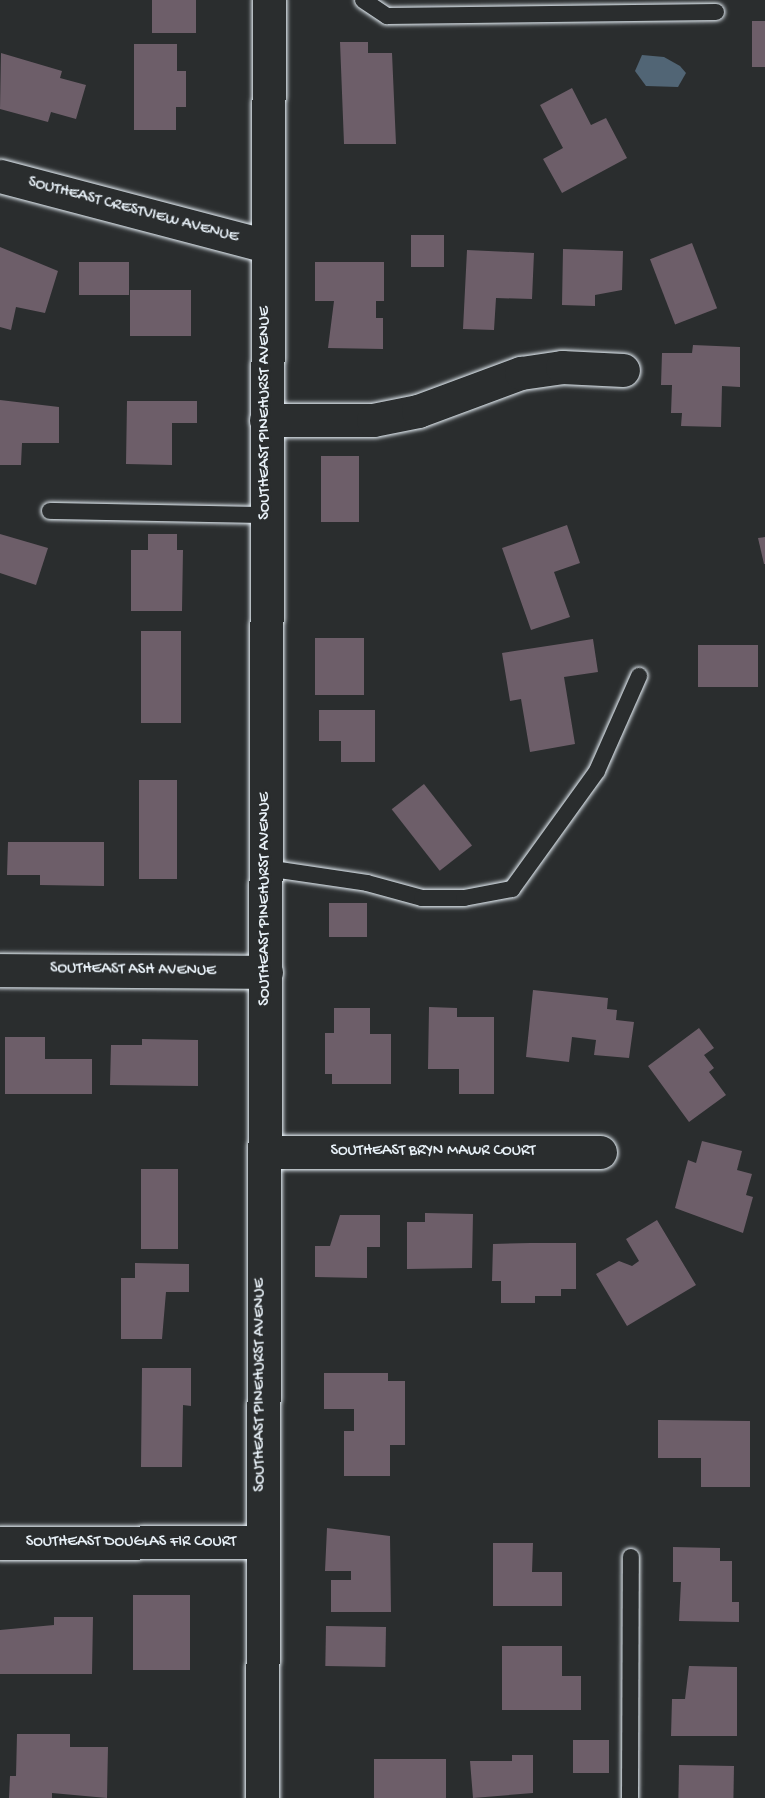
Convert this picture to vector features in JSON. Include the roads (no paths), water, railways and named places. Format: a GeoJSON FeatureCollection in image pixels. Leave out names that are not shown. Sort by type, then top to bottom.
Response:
{"type":"FeatureCollection","features":[{"type":"Feature","properties":{"kind":"street","name":"SOUTHEAST PINEHURST AVENUE"},"geometry":{"type":"LineString","coordinates":[[261,1798],[260,1212],[266,1152],[265,515],[268,0]]}},
{"type":"Feature","properties":{"kind":"street","name":"SOUTHEAST CRESTVIEW AVENUE"},"geometry":{"type":"LineString","coordinates":[[0,176],[267,246]]}},
{"type":"Feature","properties":{"kind":"street"},"geometry":{"type":"LineString","coordinates":[[266,420],[373,420],[418,411],[521,373],[562,367],[623,370]]}},
{"type":"Feature","properties":{"kind":"street","name":"SOUTHEAST ASH AVENUE"},"geometry":{"type":"LineString","coordinates":[[0,970],[266,972]]}},
{"type":"Feature","properties":{"kind":"street","name":"SOUTHEAST BRYN MAWR COURT"},"geometry":{"type":"LineString","coordinates":[[266,1152],[600,1152]]}},
{"type":"Feature","properties":{"kind":"street","name":"SOUTHEAST DOUGLAS FIR COURT"},"geometry":{"type":"LineString","coordinates":[[0,1544],[261,1542]]}},
{"type":"Feature","properties":{"kind":"lane"},"geometry":{"type":"LineString","coordinates":[[363,0],[387,16],[716,12]]}},
{"type":"Feature","properties":{"kind":"lane"},"geometry":{"type":"LineString","coordinates":[[50,511],[265,515]]}},
{"type":"Feature","properties":{"kind":"lane"},"geometry":{"type":"LineString","coordinates":[[266,868],[367,883],[422,898],[464,898],[512,889],[597,771],[639,676]]}},
{"type":"Feature","properties":{"kind":"lane"},"geometry":{"type":"LineString","coordinates":[[630,1798],[631,1557]]}},
{"type":"Feature","properties":{"kind":"water"},"geometry":{"type":"Polygon","coordinates":[[[642,55],[664,57],[680,66],[686,73],[678,87],[646,86],[635,71],[642,55]]]}}]}
